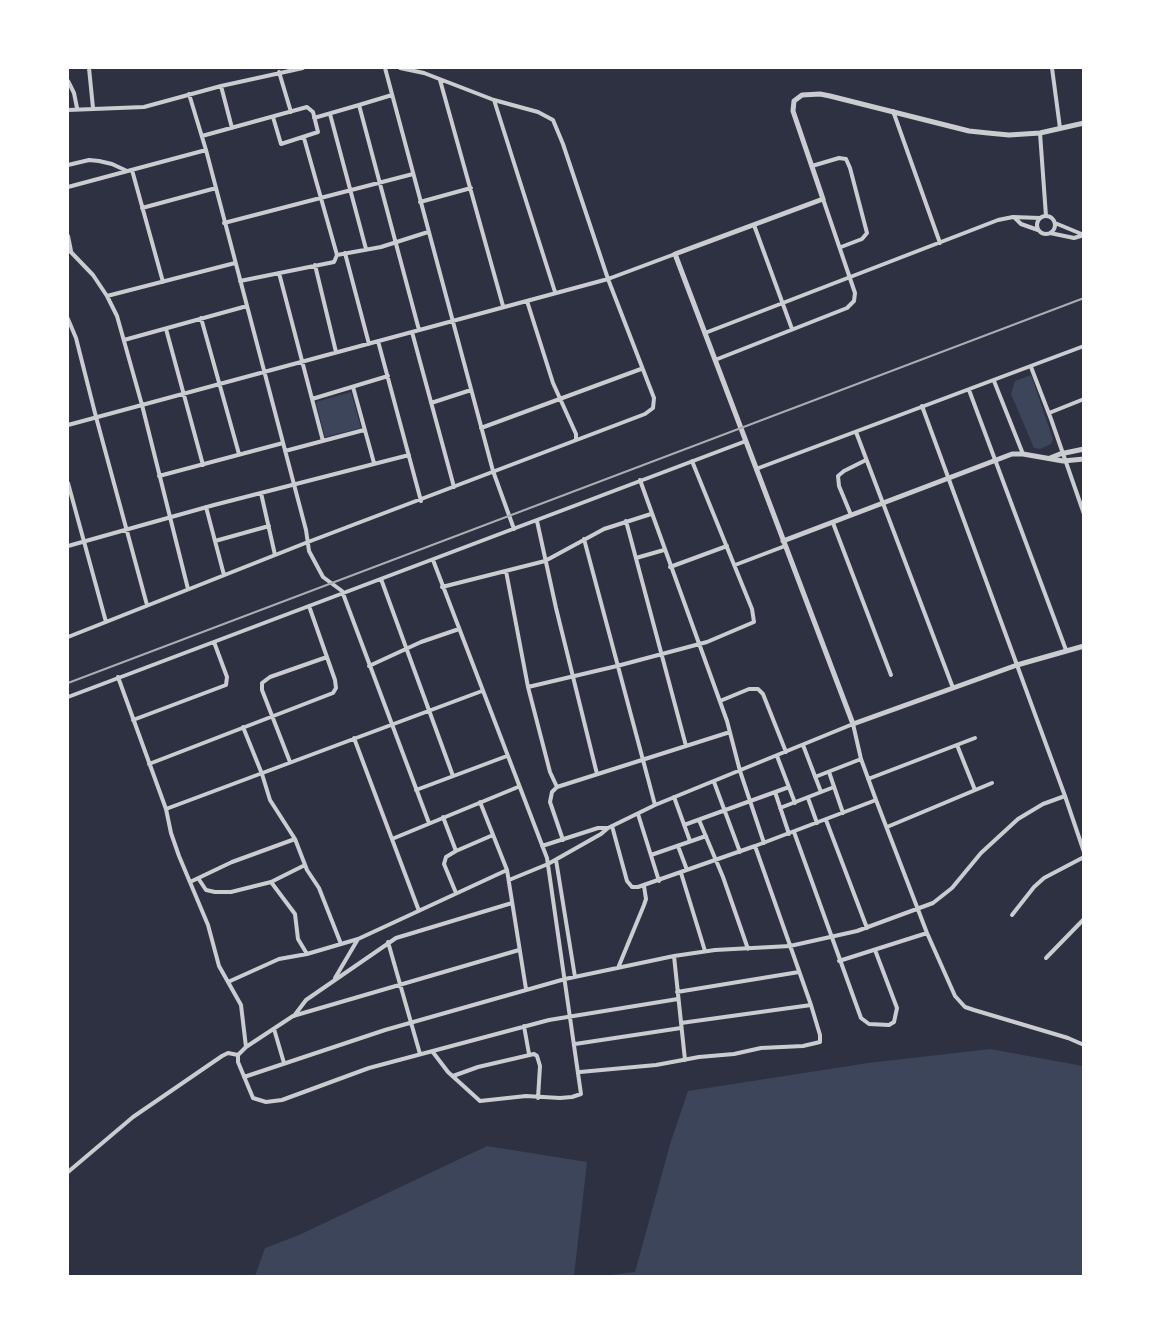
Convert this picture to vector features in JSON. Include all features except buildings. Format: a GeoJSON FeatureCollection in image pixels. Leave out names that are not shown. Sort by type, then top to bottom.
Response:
{"type":"FeatureCollection","features":[{"type":"Feature","properties":{"kind":"street"},"geometry":{"type":"LineString","coordinates":[[89,68],[93,108]]}},
{"type":"Feature","properties":{"kind":"street"},"geometry":{"type":"LineString","coordinates":[[68,110],[144,107],[221,86],[303,68]]}},
{"type":"Feature","properties":{"kind":"street"},"geometry":{"type":"LineString","coordinates":[[385,68],[493,471],[514,530]]}},
{"type":"Feature","properties":{"kind":"street"},"geometry":{"type":"LineString","coordinates":[[68,638],[308,542],[421,501],[651,410],[655,400],[641,369],[608,279],[553,120],[538,112],[494,100],[400,68]]}},
{"type":"Feature","properties":{"kind":"street"},"geometry":{"type":"LineString","coordinates":[[1052,68],[1060,129]]}},
{"type":"Feature","properties":{"kind":"street"},"geometry":{"type":"LineString","coordinates":[[279,72],[291,112]]}},
{"type":"Feature","properties":{"kind":"street"},"geometry":{"type":"LineString","coordinates":[[440,80],[504,306]]}},
{"type":"Feature","properties":{"kind":"street"},"geometry":{"type":"LineString","coordinates":[[68,81],[74,93],[77,108]]}},
{"type":"Feature","properties":{"kind":"street"},"geometry":{"type":"LineString","coordinates":[[221,86],[232,128]]}},
{"type":"Feature","properties":{"kind":"street"},"geometry":{"type":"LineString","coordinates":[[189,94],[206,150],[306,530],[311,557],[320,572],[343,593],[429,823]]}},
{"type":"Feature","properties":{"kind":"street"},"geometry":{"type":"LineString","coordinates":[[715,360],[847,308],[852,304],[855,293],[794,111],[794,101],[798,97],[820,94],[969,131],[1010,135],[1040,133],[1083,123]]}},
{"type":"Feature","properties":{"kind":"street"},"geometry":{"type":"LineString","coordinates":[[314,117],[392,95]]}},
{"type":"Feature","properties":{"kind":"street"},"geometry":{"type":"LineString","coordinates":[[494,100],[555,292]]}},
{"type":"Feature","properties":{"kind":"street"},"geometry":{"type":"LineString","coordinates":[[359,105],[419,330]]}},
{"type":"Feature","properties":{"kind":"street"},"geometry":{"type":"LineString","coordinates":[[202,136],[309,107],[312,110],[318,133],[281,144],[273,117]]}},
{"type":"Feature","properties":{"kind":"street"},"geometry":{"type":"LineString","coordinates":[[893,111],[940,243]]}},
{"type":"Feature","properties":{"kind":"street"},"geometry":{"type":"LineString","coordinates":[[330,113],[366,249]]}},
{"type":"Feature","properties":{"kind":"street"},"geometry":{"type":"LineString","coordinates":[[1040,133],[1046,216]]}},
{"type":"Feature","properties":{"kind":"street"},"geometry":{"type":"LineString","coordinates":[[304,138],[337,255]]}},
{"type":"Feature","properties":{"kind":"street"},"geometry":{"type":"LineString","coordinates":[[68,187],[206,150]]}},
{"type":"Feature","properties":{"kind":"street"},"geometry":{"type":"LineString","coordinates":[[812,166],[839,158],[846,159],[850,168],[867,233],[862,239],[840,247]]}},
{"type":"Feature","properties":{"kind":"street"},"geometry":{"type":"LineString","coordinates":[[68,165],[99,160],[130,171]]}},
{"type":"Feature","properties":{"kind":"street"},"geometry":{"type":"LineString","coordinates":[[130,171],[163,282]]}},
{"type":"Feature","properties":{"kind":"street"},"geometry":{"type":"LineString","coordinates":[[224,223],[412,174]]}},
{"type":"Feature","properties":{"kind":"street"},"geometry":{"type":"LineString","coordinates":[[142,208],[216,188]]}},
{"type":"Feature","properties":{"kind":"street"},"geometry":{"type":"LineString","coordinates":[[420,202],[471,188]]}},
{"type":"Feature","properties":{"kind":"street"},"geometry":{"type":"LineString","coordinates":[[68,425],[608,279],[823,199]]}},
{"type":"Feature","properties":{"kind":"street"},"geometry":{"type":"LineString","coordinates":[[705,333],[998,220],[1046,216],[1052,218],[1055,223],[1083,235]]}},
{"type":"Feature","properties":{"kind":"street"},"geometry":{"type":"LineString","coordinates":[[1013,217],[1021,224],[1043,234],[1050,233],[1074,238],[1083,235]]}},
{"type":"Feature","properties":{"kind":"street"},"geometry":{"type":"LineString","coordinates":[[1038,230],[1037,224],[1040,218]]}},
{"type":"Feature","properties":{"kind":"street"},"geometry":{"type":"LineString","coordinates":[[1050,233],[1055,223]]}},
{"type":"Feature","properties":{"kind":"street"},"geometry":{"type":"LineString","coordinates":[[754,225],[792,329]]}},
{"type":"Feature","properties":{"kind":"street"},"geometry":{"type":"LineString","coordinates":[[240,281],[333,262],[337,255],[428,232]]}},
{"type":"Feature","properties":{"kind":"street"},"geometry":{"type":"LineString","coordinates":[[68,236],[69,250],[93,275],[107,296],[124,340],[188,589]]}},
{"type":"Feature","properties":{"kind":"street"},"geometry":{"type":"LineString","coordinates":[[345,253],[369,344]]}},
{"type":"Feature","properties":{"kind":"street"},"geometry":{"type":"LineString","coordinates":[[675,254],[853,724],[868,779],[951,990],[965,1007],[1068,1038],[1083,1045]]}},
{"type":"Feature","properties":{"kind":"street"},"geometry":{"type":"LineString","coordinates":[[107,296],[235,263]]}},
{"type":"Feature","properties":{"kind":"street"},"geometry":{"type":"LineString","coordinates":[[315,265],[336,352]]}},
{"type":"Feature","properties":{"kind":"street"},"geometry":{"type":"LineString","coordinates":[[279,273],[323,441]]}},
{"type":"Feature","properties":{"kind":"street"},"geometry":{"type":"LineString","coordinates":[[527,301],[559,399],[576,434],[576,440]]}},
{"type":"Feature","properties":{"kind":"street"},"geometry":{"type":"LineString","coordinates":[[124,340],[247,306]]}},
{"type":"Feature","properties":{"kind":"street"},"geometry":{"type":"LineString","coordinates":[[201,318],[239,454]]}},
{"type":"Feature","properties":{"kind":"street"},"geometry":{"type":"LineString","coordinates":[[68,319],[76,338],[147,605]]}},
{"type":"Feature","properties":{"kind":"street"},"geometry":{"type":"LineString","coordinates":[[166,329],[203,465]]}},
{"type":"Feature","properties":{"kind":"street"},"geometry":{"type":"LineString","coordinates":[[412,332],[454,487]]}},
{"type":"Feature","properties":{"kind":"street"},"geometry":{"type":"LineString","coordinates":[[378,341],[421,501]]}},
{"type":"Feature","properties":{"kind":"street"},"geometry":{"type":"LineString","coordinates":[[756,470],[1083,346]]}},
{"type":"Feature","properties":{"kind":"street"},"geometry":{"type":"LineString","coordinates":[[1031,367],[1064,453],[1083,514]]}},
{"type":"Feature","properties":{"kind":"street"},"geometry":{"type":"LineString","coordinates":[[482,428],[641,369]]}},
{"type":"Feature","properties":{"kind":"street"},"geometry":{"type":"LineString","coordinates":[[312,399],[388,376]]}},
{"type":"Feature","properties":{"kind":"street"},"geometry":{"type":"LineString","coordinates":[[994,381],[1023,454]]}},
{"type":"Feature","properties":{"kind":"street"},"geometry":{"type":"LineString","coordinates":[[353,387],[374,463]]}},
{"type":"Feature","properties":{"kind":"street"},"geometry":{"type":"LineString","coordinates":[[431,403],[471,390]]}},
{"type":"Feature","properties":{"kind":"street"},"geometry":{"type":"LineString","coordinates":[[969,390],[1066,651]]}},
{"type":"Feature","properties":{"kind":"street"},"geometry":{"type":"LineString","coordinates":[[1049,412],[1083,399]]}},
{"type":"Feature","properties":{"kind":"street"},"geometry":{"type":"LineString","coordinates":[[922,406],[1065,796],[1083,852]]}},
{"type":"Feature","properties":{"kind":"street"},"geometry":{"type":"LineString","coordinates":[[285,451],[364,430]]}},
{"type":"Feature","properties":{"kind":"street"},"geometry":{"type":"LineString","coordinates":[[856,432],[952,688]]}},
{"type":"Feature","properties":{"kind":"street"},"geometry":{"type":"LineString","coordinates":[[68,697],[746,441]]}},
{"type":"Feature","properties":{"kind":"street"},"geometry":{"type":"LineString","coordinates":[[159,476],[283,443]]}},
{"type":"Feature","properties":{"kind":"street"},"geometry":{"type":"LineString","coordinates":[[1050,458],[1083,449]]}},
{"type":"Feature","properties":{"kind":"street"},"geometry":{"type":"LineString","coordinates":[[735,565],[833,523],[1012,454],[1066,461],[1083,459]]}},
{"type":"Feature","properties":{"kind":"street"},"geometry":{"type":"LineString","coordinates":[[68,546],[206,507],[409,456]]}},
{"type":"Feature","properties":{"kind":"street"},"geometry":{"type":"LineString","coordinates":[[528,687],[618,666],[716,639],[754,622],[752,609],[692,460]]}},
{"type":"Feature","properties":{"kind":"street"},"geometry":{"type":"LineString","coordinates":[[851,516],[839,486],[838,476],[866,460]]}},
{"type":"Feature","properties":{"kind":"street"},"geometry":{"type":"LineString","coordinates":[[640,480],[720,701],[764,843]]}},
{"type":"Feature","properties":{"kind":"street"},"geometry":{"type":"LineString","coordinates":[[68,483],[82,542],[106,622]]}},
{"type":"Feature","properties":{"kind":"street"},"geometry":{"type":"LineString","coordinates":[[261,493],[275,555]]}},
{"type":"Feature","properties":{"kind":"street"},"geometry":{"type":"LineString","coordinates":[[206,507],[224,575]]}},
{"type":"Feature","properties":{"kind":"street"},"geometry":{"type":"LineString","coordinates":[[442,587],[545,561],[604,529],[651,514]]}},
{"type":"Feature","properties":{"kind":"street"},"geometry":{"type":"LineString","coordinates":[[537,521],[597,774]]}},
{"type":"Feature","properties":{"kind":"street"},"geometry":{"type":"LineString","coordinates":[[626,521],[686,746]]}},
{"type":"Feature","properties":{"kind":"street"},"geometry":{"type":"LineString","coordinates":[[833,523],[891,675]]}},
{"type":"Feature","properties":{"kind":"street"},"geometry":{"type":"LineString","coordinates":[[215,541],[269,526]]}},
{"type":"Feature","properties":{"kind":"street"},"geometry":{"type":"LineString","coordinates":[[584,539],[655,805]]}},
{"type":"Feature","properties":{"kind":"street"},"geometry":{"type":"LineString","coordinates":[[670,567],[727,546]]}},
{"type":"Feature","properties":{"kind":"street"},"geometry":{"type":"LineString","coordinates":[[636,558],[664,550]]}},
{"type":"Feature","properties":{"kind":"street"},"geometry":{"type":"LineString","coordinates":[[432,560],[548,864],[582,1089],[580,1095],[560,1098],[526,1096],[480,1101],[453,1076],[432,1051]]}},
{"type":"Feature","properties":{"kind":"street"},"geometry":{"type":"LineString","coordinates":[[506,571],[528,687],[550,772],[557,787]]}},
{"type":"Feature","properties":{"kind":"street"},"geometry":{"type":"LineString","coordinates":[[381,579],[453,776]]}},
{"type":"Feature","properties":{"kind":"street"},"geometry":{"type":"LineString","coordinates":[[148,764],[333,693],[337,685],[309,606]]}},
{"type":"Feature","properties":{"kind":"street"},"geometry":{"type":"LineString","coordinates":[[369,666],[459,629]]}},
{"type":"Feature","properties":{"kind":"street"},"geometry":{"type":"LineString","coordinates":[[134,720],[226,685],[227,677],[214,642]]}},
{"type":"Feature","properties":{"kind":"street"},"geometry":{"type":"LineString","coordinates":[[510,880],[556,860],[610,827],[674,797],[853,724],[1017,665],[1083,646]]}},
{"type":"Feature","properties":{"kind":"street"},"geometry":{"type":"LineString","coordinates":[[290,762],[262,690],[264,680],[327,657]]}},
{"type":"Feature","properties":{"kind":"street"},"geometry":{"type":"LineString","coordinates":[[118,677],[166,809],[171,833],[208,925],[219,966],[241,1005],[246,1047]]}},
{"type":"Feature","properties":{"kind":"street"},"geometry":{"type":"LineString","coordinates":[[720,701],[748,689],[758,689],[763,694],[786,752]]}},
{"type":"Feature","properties":{"kind":"street"},"geometry":{"type":"LineString","coordinates":[[166,809],[482,691]]}},
{"type":"Feature","properties":{"kind":"street"},"geometry":{"type":"LineString","coordinates":[[243,728],[275,810],[295,839],[305,865],[319,888],[341,944]]}},
{"type":"Feature","properties":{"kind":"street"},"geometry":{"type":"LineString","coordinates":[[563,840],[550,802],[552,792],[557,787],[730,732]]}},
{"type":"Feature","properties":{"kind":"street"},"geometry":{"type":"LineString","coordinates":[[354,738],[418,911]]}},
{"type":"Feature","properties":{"kind":"street"},"geometry":{"type":"LineString","coordinates":[[868,779],[975,738]]}},
{"type":"Feature","properties":{"kind":"street"},"geometry":{"type":"LineString","coordinates":[[803,745],[821,792]]}},
{"type":"Feature","properties":{"kind":"street"},"geometry":{"type":"LineString","coordinates":[[957,745],[975,790]]}},
{"type":"Feature","properties":{"kind":"street"},"geometry":{"type":"LineString","coordinates":[[416,790],[507,756]]}},
{"type":"Feature","properties":{"kind":"street"},"geometry":{"type":"LineString","coordinates":[[777,756],[795,803]]}},
{"type":"Feature","properties":{"kind":"street"},"geometry":{"type":"LineString","coordinates":[[815,777],[861,759]]}},
{"type":"Feature","properties":{"kind":"street"},"geometry":{"type":"LineString","coordinates":[[829,772],[843,813]]}},
{"type":"Feature","properties":{"kind":"street"},"geometry":{"type":"LineString","coordinates":[[714,782],[740,852]]}},
{"type":"Feature","properties":{"kind":"street"},"geometry":{"type":"LineString","coordinates":[[887,826],[992,783]]}},
{"type":"Feature","properties":{"kind":"street"},"geometry":{"type":"LineString","coordinates":[[392,838],[518,787]]}},
{"type":"Feature","properties":{"kind":"street"},"geometry":{"type":"LineString","coordinates":[[684,825],[789,787]]}},
{"type":"Feature","properties":{"kind":"street"},"geometry":{"type":"LineString","coordinates":[[780,808],[834,787]]}},
{"type":"Feature","properties":{"kind":"street"},"geometry":{"type":"LineString","coordinates":[[775,792],[861,1018],[869,1024],[889,1025],[897,1017],[897,1008],[875,950]]}},
{"type":"Feature","properties":{"kind":"street"},"geometry":{"type":"LineString","coordinates":[[244,1077],[411,1023],[565,979],[705,951],[790,946],[867,928],[933,903],[952,888],[981,853],[1018,819],[1043,804],[1065,796]]}},
{"type":"Feature","properties":{"kind":"street"},"geometry":{"type":"LineString","coordinates":[[674,797],[690,841]]}},
{"type":"Feature","properties":{"kind":"street"},"geometry":{"type":"LineString","coordinates":[[808,798],[817,823]]}},
{"type":"Feature","properties":{"kind":"street"},"geometry":{"type":"LineString","coordinates":[[610,827],[627,881],[632,887],[644,886],[876,800]]}},
{"type":"Feature","properties":{"kind":"street"},"geometry":{"type":"LineString","coordinates":[[480,802],[510,880],[526,989]]}},
{"type":"Feature","properties":{"kind":"street"},"geometry":{"type":"LineString","coordinates":[[638,814],[659,881]]}},
{"type":"Feature","properties":{"kind":"street"},"geometry":{"type":"LineString","coordinates":[[443,817],[456,851]]}},
{"type":"Feature","properties":{"kind":"street"},"geometry":{"type":"LineString","coordinates":[[699,820],[723,877],[748,949]]}},
{"type":"Feature","properties":{"kind":"street"},"geometry":{"type":"LineString","coordinates":[[826,820],[867,928]]}},
{"type":"Feature","properties":{"kind":"street"},"geometry":{"type":"LineString","coordinates":[[542,846],[598,828],[610,827]]}},
{"type":"Feature","properties":{"kind":"street"},"geometry":{"type":"LineString","coordinates":[[456,893],[444,864],[446,857],[493,835]]}},
{"type":"Feature","properties":{"kind":"street"},"geometry":{"type":"LineString","coordinates":[[651,855],[706,836]]}},
{"type":"Feature","properties":{"kind":"street"},"geometry":{"type":"LineString","coordinates":[[190,882],[232,862],[295,839]]}},
{"type":"Feature","properties":{"kind":"street"},"geometry":{"type":"LineString","coordinates":[[678,846],[688,871]]}},
{"type":"Feature","properties":{"kind":"street"},"geometry":{"type":"LineString","coordinates":[[580,1072],[656,1065],[761,1048],[796,1047],[818,1043],[820,1035],[811,1005],[755,846]]}},
{"type":"Feature","properties":{"kind":"street"},"geometry":{"type":"LineString","coordinates":[[1012,915],[1044,878],[1083,857]]}},
{"type":"Feature","properties":{"kind":"street"},"geometry":{"type":"LineString","coordinates":[[556,860],[575,977]]}},
{"type":"Feature","properties":{"kind":"street"},"geometry":{"type":"LineString","coordinates":[[198,878],[206,890],[223,892],[271,882],[305,865]]}},
{"type":"Feature","properties":{"kind":"street"},"geometry":{"type":"LineString","coordinates":[[228,982],[279,959],[307,954],[358,939],[507,870]]}},
{"type":"Feature","properties":{"kind":"street"},"geometry":{"type":"LineString","coordinates":[[681,873],[705,951]]}},
{"type":"Feature","properties":{"kind":"street"},"geometry":{"type":"LineString","coordinates":[[271,882],[295,914],[298,939],[307,954]]}},
{"type":"Feature","properties":{"kind":"street"},"geometry":{"type":"LineString","coordinates":[[618,968],[646,902],[644,886]]}},
{"type":"Feature","properties":{"kind":"street"},"geometry":{"type":"LineString","coordinates":[[512,903],[412,932],[388,942],[306,1000],[293,1016],[246,1047],[238,1055],[238,1062],[253,1098],[274,1102],[345,1075],[524,1026],[570,1016],[678,999]]}},
{"type":"Feature","properties":{"kind":"street"},"geometry":{"type":"LineString","coordinates":[[1046,958],[1083,919]]}},
{"type":"Feature","properties":{"kind":"street"},"geometry":{"type":"LineString","coordinates":[[839,962],[927,933]]}},
{"type":"Feature","properties":{"kind":"street"},"geometry":{"type":"LineString","coordinates":[[333,981],[358,939]]}},
{"type":"Feature","properties":{"kind":"street"},"geometry":{"type":"LineString","coordinates":[[388,942],[420,1054]]}},
{"type":"Feature","properties":{"kind":"street"},"geometry":{"type":"LineString","coordinates":[[293,1016],[519,950]]}},
{"type":"Feature","properties":{"kind":"street"},"geometry":{"type":"LineString","coordinates":[[674,956],[685,1060]]}},
{"type":"Feature","properties":{"kind":"street"},"geometry":{"type":"LineString","coordinates":[[677,992],[799,972]]}},
{"type":"Feature","properties":{"kind":"street"},"geometry":{"type":"LineString","coordinates":[[574,1044],[811,1005]]}},
{"type":"Feature","properties":{"kind":"street"},"geometry":{"type":"LineString","coordinates":[[524,1026],[529,1054]]}},
{"type":"Feature","properties":{"kind":"street"},"geometry":{"type":"LineString","coordinates":[[274,1029],[284,1063]]}},
{"type":"Feature","properties":{"kind":"street"},"geometry":{"type":"LineString","coordinates":[[68,1172],[133,1117],[222,1056],[228,1053],[238,1055]]}},
{"type":"Feature","properties":{"kind":"street"},"geometry":{"type":"LineString","coordinates":[[453,1076],[478,1067],[534,1054],[538,1060],[540,1080],[538,1098]]}},
{"type":"Feature","properties":{"kind":"shaded area"},"geometry":{"type":"Polygon","coordinates":[[[1031,375],[1053,439],[1051,444],[1040,449],[1034,448],[1011,394],[1015,381],[1031,375]]]}},
{"type":"Feature","properties":{"kind":"shaded area"},"geometry":{"type":"Polygon","coordinates":[[[351,392],[361,428],[325,437],[316,402],[351,392]]]}},
{"type":"Feature","properties":{"kind":"shaded area"},"geometry":{"type":"Polygon","coordinates":[[[990,1049],[1083,1066],[1083,1276],[602,1276],[635,1272],[671,1141],[688,1091],[868,1063],[990,1049]]]}},
{"type":"Feature","properties":{"kind":"shaded area"},"geometry":{"type":"Polygon","coordinates":[[[487,1146],[587,1162],[574,1276],[255,1276],[265,1248],[299,1235],[487,1146]]]}},
{"type":"Feature","properties":{"kind":"railway"},"geometry":{"type":"LineString","coordinates":[[68,683],[1084,298]]}}]}
